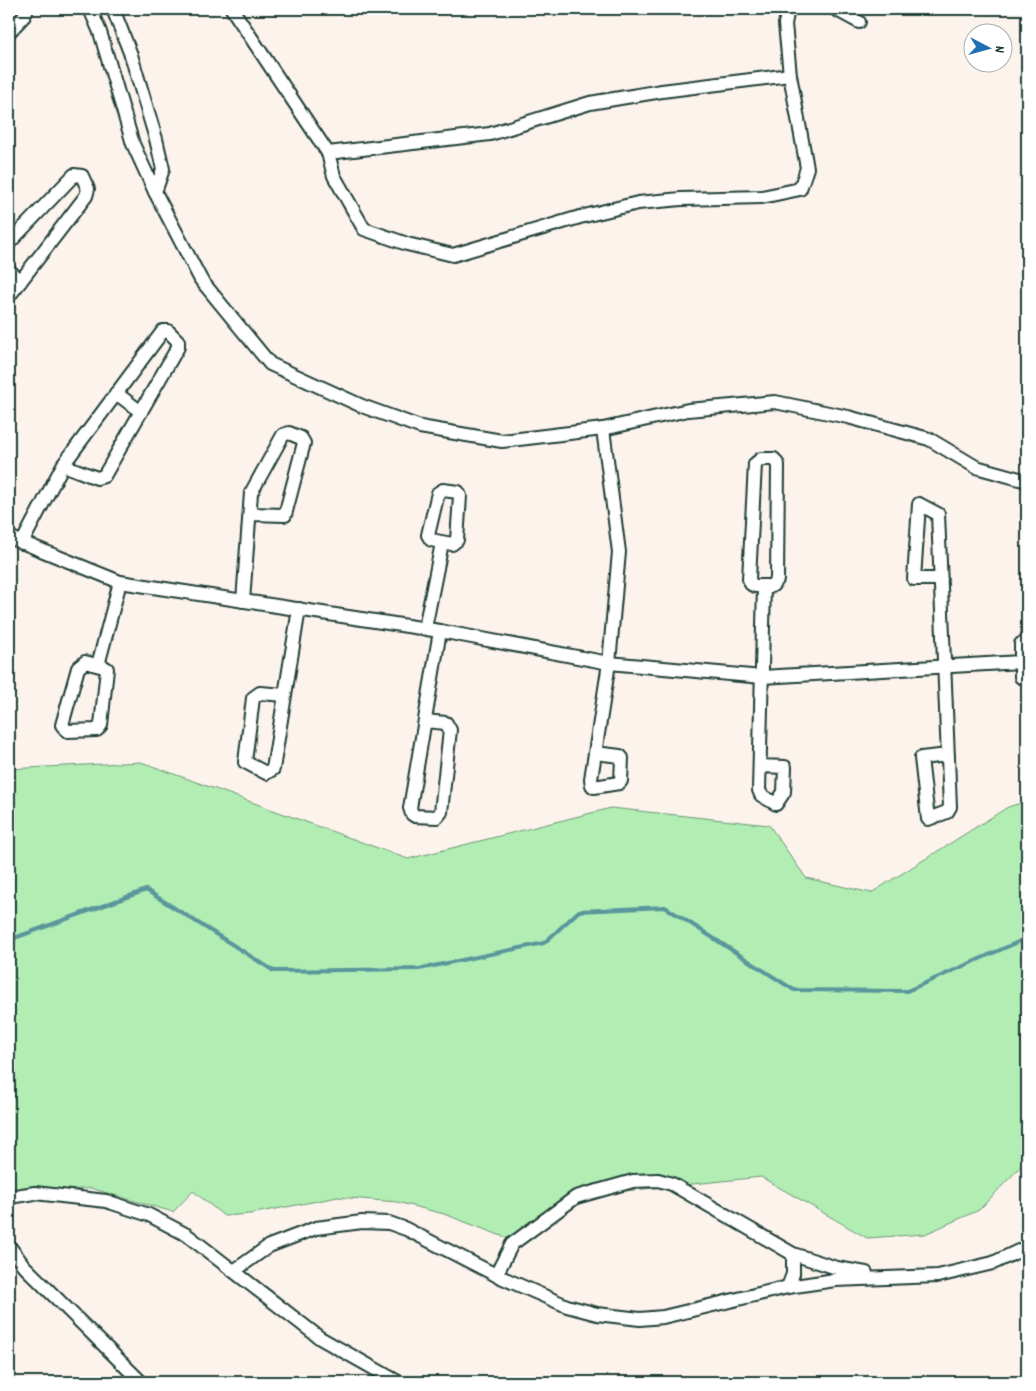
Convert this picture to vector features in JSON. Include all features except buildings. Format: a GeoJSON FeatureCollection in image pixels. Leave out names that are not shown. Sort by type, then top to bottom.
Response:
{"type":"FeatureCollection","features":[{"type":"Feature","properties":{"kind":"street"},"geometry":{"type":"LineString","coordinates":[[9,32],[24,16],[27,9]]}},
{"type":"Feature","properties":{"kind":"street"},"geometry":{"type":"LineString","coordinates":[[90,9],[100,32],[133,144],[155,192],[201,280],[270,364],[362,406],[420,427],[502,441],[603,429],[688,410],[775,402],[848,417],[929,439],[976,467],[1027,481]]}},
{"type":"Feature","properties":{"kind":"street"},"geometry":{"type":"LineString","coordinates":[[113,9],[131,55],[158,147],[163,170],[155,192]]}},
{"type":"Feature","properties":{"kind":"street"},"geometry":{"type":"LineString","coordinates":[[232,9],[328,153],[334,176],[364,229],[407,244],[453,255],[580,217],[638,203],[681,199],[762,197],[800,189],[807,168],[790,75],[785,24],[788,9]]}},
{"type":"Feature","properties":{"kind":"street"},"geometry":{"type":"LineString","coordinates":[[835,9],[859,22]]}},
{"type":"Feature","properties":{"kind":"street"},"geometry":{"type":"LineString","coordinates":[[328,153],[490,134],[590,103],[662,91],[790,75]]}},
{"type":"Feature","properties":{"kind":"street"},"geometry":{"type":"LineString","coordinates":[[9,243],[74,175],[82,176],[88,189],[86,196],[9,296]]}},
{"type":"Feature","properties":{"kind":"street"},"geometry":{"type":"LineString","coordinates":[[9,270],[20,282]]}},
{"type":"Feature","properties":{"kind":"street"},"geometry":{"type":"LineString","coordinates":[[22,543],[63,465],[162,331],[168,331],[178,341],[178,347],[104,476],[97,478],[63,465]]}},
{"type":"Feature","properties":{"kind":"street"},"geometry":{"type":"LineString","coordinates":[[116,393],[141,412]]}},
{"type":"Feature","properties":{"kind":"street"},"geometry":{"type":"LineString","coordinates":[[595,753],[609,663],[619,552],[603,429]]}},
{"type":"Feature","properties":{"kind":"street"},"geometry":{"type":"LineString","coordinates":[[243,601],[251,493],[283,435],[289,433],[301,438],[304,443],[285,515],[250,514]]}},
{"type":"Feature","properties":{"kind":"street"},"geometry":{"type":"LineString","coordinates":[[760,459],[774,459],[778,466],[777,580],[772,586],[764,586],[755,586],[751,584],[749,579],[755,464],[760,459]]}},
{"type":"Feature","properties":{"kind":"street"},"geometry":{"type":"LineString","coordinates":[[941,579],[914,579],[919,504],[938,514],[941,579],[944,666],[948,755],[950,807],[947,812],[928,819],[921,758],[948,755]]}},
{"type":"Feature","properties":{"kind":"street"},"geometry":{"type":"LineString","coordinates":[[9,537],[120,582],[440,630],[609,663],[762,677],[1021,662]]}},
{"type":"Feature","properties":{"kind":"street"},"geometry":{"type":"LineString","coordinates":[[425,628],[442,543]]}},
{"type":"Feature","properties":{"kind":"street"},"geometry":{"type":"LineString","coordinates":[[98,665],[120,582]]}},
{"type":"Feature","properties":{"kind":"street"},"geometry":{"type":"LineString","coordinates":[[760,766],[764,586]]}},
{"type":"Feature","properties":{"kind":"street"},"geometry":{"type":"LineString","coordinates":[[285,695],[260,693],[253,698],[244,762],[266,772],[273,769],[299,609]]}},
{"type":"Feature","properties":{"kind":"street"},"geometry":{"type":"LineString","coordinates":[[425,721],[446,724],[450,730],[441,812],[437,817],[415,816],[410,808],[440,630]]}},
{"type":"Feature","properties":{"kind":"street"},"geometry":{"type":"LineString","coordinates":[[1027,644],[1021,644],[1022,677],[1027,677]]}},
{"type":"Feature","properties":{"kind":"street"},"geometry":{"type":"LineString","coordinates":[[85,662],[98,665],[104,667],[108,673],[102,725],[97,730],[67,731],[62,725],[78,668],[85,662]]}},
{"type":"Feature","properties":{"kind":"street"},"geometry":{"type":"LineString","coordinates":[[496,1274],[512,1244],[576,1197],[633,1181],[658,1180],[672,1184],[793,1254],[837,1268],[883,1277]]}},
{"type":"Feature","properties":{"kind":"street"},"geometry":{"type":"LineString","coordinates":[[9,1197],[35,1193],[106,1201],[149,1215],[187,1235],[320,1338],[398,1382]]}},
{"type":"Feature","properties":{"kind":"street"},"geometry":{"type":"LineString","coordinates":[[234,1271],[269,1246],[316,1228],[362,1222],[389,1223],[406,1229],[496,1274],[567,1306],[596,1314],[640,1319],[663,1317],[788,1287],[835,1280],[938,1276],[993,1263],[1027,1247]]}},
{"type":"Feature","properties":{"kind":"street"},"geometry":{"type":"LineString","coordinates":[[9,1246],[24,1266],[141,1382]]}},
{"type":"Feature","properties":{"kind":"street"},"geometry":{"type":"LineString","coordinates":[[788,1287],[792,1274],[793,1254]]}},
{"type":"Feature","properties":{"kind":"green space"},"geometry":{"type":"Polygon","coordinates":[[[141,762],[408,859],[611,808],[769,825],[806,878],[871,893],[1008,807],[1027,801],[1027,1160],[979,1210],[925,1234],[867,1238],[761,1177],[576,1196],[520,1243],[444,1214],[397,1202],[338,1197],[250,1214],[224,1216],[193,1191],[173,1212],[90,1188],[9,1197],[9,769],[141,762]]]}},
{"type":"Feature","properties":{"kind":"waterway"},"geometry":{"type":"LineString","coordinates":[[9,940],[146,890],[274,971],[419,969],[544,943],[579,911],[665,907],[794,990],[907,991],[1027,938]]}}]}
